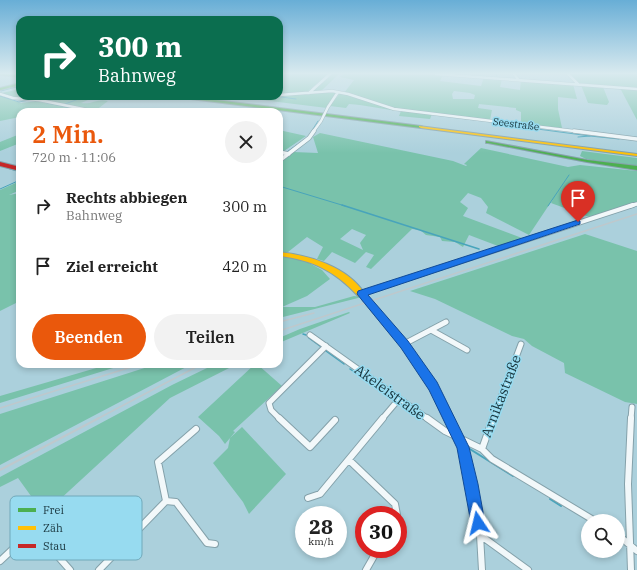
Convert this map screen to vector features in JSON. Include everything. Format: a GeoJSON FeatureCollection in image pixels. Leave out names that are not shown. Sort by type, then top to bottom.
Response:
{"type":"FeatureCollection","features":[{"type":"Feature","properties":{"kind":"main road"},"geometry":{"type":"LineString","coordinates":[[211,101],[268,108]]}},
{"type":"Feature","properties":{"kind":"main road"},"geometry":{"type":"LineString","coordinates":[[234,101],[617,149],[637,153]]}},
{"type":"Feature","properties":{"kind":"main road"},"geometry":{"type":"LineString","coordinates":[[283,110],[637,153]]}},
{"type":"Feature","properties":{"kind":"main road"},"geometry":{"type":"LineString","coordinates":[[361,120],[446,133],[587,161],[637,168]]}},
{"type":"Feature","properties":{"kind":"main road"},"geometry":{"type":"LineString","coordinates":[[0,164],[16,168]]}},
{"type":"Feature","properties":{"kind":"main road"},"geometry":{"type":"LineString","coordinates":[[283,254],[304,256],[334,268],[352,282],[361,294]]}},
{"type":"Feature","properties":{"kind":"street"},"geometry":{"type":"LineString","coordinates":[[42,101],[78,108]]}},
{"type":"Feature","properties":{"kind":"street"},"geometry":{"type":"LineString","coordinates":[[283,158],[309,138],[321,121],[332,101]]}},
{"type":"Feature","properties":{"kind":"street","name":"Seestraße"},"geometry":{"type":"LineString","coordinates":[[367,101],[380,106],[394,109],[637,139]]}},
{"type":"Feature","properties":{"kind":"street"},"geometry":{"type":"LineString","coordinates":[[283,153],[289,154]]}},
{"type":"Feature","properties":{"kind":"street"},"geometry":{"type":"LineString","coordinates":[[482,570],[480,535],[472,484],[463,447],[433,386],[404,344],[361,294],[637,204]]}},
{"type":"Feature","properties":{"kind":"street"},"geometry":{"type":"LineString","coordinates":[[404,344],[446,322]]}},
{"type":"Feature","properties":{"kind":"street"},"geometry":{"type":"LineString","coordinates":[[431,330],[467,350]]}},
{"type":"Feature","properties":{"kind":"street","name":"Akeleistraße"},"geometry":{"type":"LineString","coordinates":[[310,335],[445,431],[482,449],[492,459],[583,514]]}},
{"type":"Feature","properties":{"kind":"street","name":"Arnikastraße"},"geometry":{"type":"LineString","coordinates":[[482,449],[521,344]]}},
{"type":"Feature","properties":{"kind":"street"},"geometry":{"type":"LineString","coordinates":[[326,346],[269,403],[271,410],[305,444],[310,447],[336,420]]}},
{"type":"Feature","properties":{"kind":"street"},"geometry":{"type":"LineString","coordinates":[[308,498],[320,494],[399,399]]}},
{"type":"Feature","properties":{"kind":"street"},"geometry":{"type":"LineString","coordinates":[[631,570],[628,531],[628,444],[632,407]]}},
{"type":"Feature","properties":{"kind":"street"},"geometry":{"type":"LineString","coordinates":[[166,501],[158,462],[196,429]]}},
{"type":"Feature","properties":{"kind":"street"},"geometry":{"type":"LineString","coordinates":[[349,460],[395,506]]}},
{"type":"Feature","properties":{"kind":"street"},"geometry":{"type":"LineString","coordinates":[[142,527],[166,501]]}},
{"type":"Feature","properties":{"kind":"street"},"geometry":{"type":"LineString","coordinates":[[166,501],[176,502],[207,543],[215,544]]}},
{"type":"Feature","properties":{"kind":"street"},"geometry":{"type":"LineString","coordinates":[[480,535],[528,570]]}},
{"type":"Feature","properties":{"kind":"street"},"geometry":{"type":"LineString","coordinates":[[625,541],[637,551]]}},
{"type":"Feature","properties":{"kind":"street"},"geometry":{"type":"LineString","coordinates":[[0,560],[10,551]]}},
{"type":"Feature","properties":{"kind":"street"},"geometry":{"type":"LineString","coordinates":[[366,570],[373,558]]}},
{"type":"Feature","properties":{"kind":"street"},"geometry":{"type":"LineString","coordinates":[[62,560],[70,570]]}},
{"type":"Feature","properties":{"kind":"street"},"geometry":{"type":"LineString","coordinates":[[99,570],[109,560]]}},
{"type":"Feature","properties":{"kind":"green space"},"geometry":{"type":"Polygon","coordinates":[[[0,101],[14,101],[21,103],[39,101],[71,108],[16,108],[16,118],[0,121],[0,101]]]}},
{"type":"Feature","properties":{"kind":"green space"},"geometry":{"type":"Polygon","coordinates":[[[31,101],[86,101],[81,103],[108,101],[99,108],[76,108],[31,101]]]}},
{"type":"Feature","properties":{"kind":"green space"},"geometry":{"type":"Polygon","coordinates":[[[267,101],[332,101],[327,108],[267,101]]]}},
{"type":"Feature","properties":{"kind":"green space"},"geometry":{"type":"Polygon","coordinates":[[[334,101],[558,101],[558,109],[562,128],[521,124],[521,112],[516,110],[516,108],[479,104],[478,108],[492,110],[490,120],[400,109],[399,111],[349,104],[346,108],[330,106],[334,101]]]}},
{"type":"Feature","properties":{"kind":"green space"},"geometry":{"type":"Polygon","coordinates":[[[587,101],[608,101],[609,102],[607,105],[588,103],[587,101]]]}},
{"type":"Feature","properties":{"kind":"green space"},"geometry":{"type":"Polygon","coordinates":[[[627,101],[637,101],[637,120],[627,101]]]}},
{"type":"Feature","properties":{"kind":"green space"},"geometry":{"type":"Polygon","coordinates":[[[401,111],[432,114],[430,119],[399,116],[401,111]]]}},
{"type":"Feature","properties":{"kind":"green space"},"geometry":{"type":"Polygon","coordinates":[[[283,131],[306,136],[284,151],[283,131]]]}},
{"type":"Feature","properties":{"kind":"green space"},"geometry":{"type":"Polygon","coordinates":[[[320,133],[453,161],[466,166],[467,165],[464,164],[481,148],[568,167],[580,165],[637,171],[637,203],[589,217],[551,203],[553,199],[529,235],[486,213],[488,207],[481,198],[468,193],[460,202],[468,208],[463,216],[522,238],[498,246],[469,235],[463,247],[455,242],[442,241],[440,237],[426,235],[420,230],[412,229],[371,269],[366,267],[374,255],[366,252],[355,263],[332,252],[324,261],[317,259],[323,247],[307,237],[288,252],[283,252],[283,160],[293,152],[318,153],[313,137],[320,133]],[[352,229],[340,239],[363,250],[360,243],[366,235],[352,229]]]}},
{"type":"Feature","properties":{"kind":"green space"},"geometry":{"type":"Polygon","coordinates":[[[16,136],[16,145],[0,151],[0,142],[16,136]]]}},
{"type":"Feature","properties":{"kind":"green space"},"geometry":{"type":"Polygon","coordinates":[[[582,151],[637,158],[637,166],[586,159],[580,156],[582,151]]]}},
{"type":"Feature","properties":{"kind":"green space"},"geometry":{"type":"Polygon","coordinates":[[[16,183],[16,192],[9,195],[16,194],[16,303],[0,311],[0,190],[16,183]]]}},
{"type":"Feature","properties":{"kind":"green space"},"geometry":{"type":"Polygon","coordinates":[[[585,234],[637,251],[637,404],[625,402],[565,373],[564,363],[532,346],[524,339],[512,336],[435,299],[410,291],[585,234]]]}},
{"type":"Feature","properties":{"kind":"green space"},"geometry":{"type":"Polygon","coordinates":[[[298,257],[322,270],[330,279],[307,296],[283,307],[283,258],[298,257]]]}},
{"type":"Feature","properties":{"kind":"green space"},"geometry":{"type":"Polygon","coordinates":[[[354,296],[362,297],[283,317],[283,307],[315,307],[354,296]]]}},
{"type":"Feature","properties":{"kind":"green space"},"geometry":{"type":"Polygon","coordinates":[[[349,312],[350,313],[283,341],[283,336],[349,312]]]}},
{"type":"Feature","properties":{"kind":"green space"},"geometry":{"type":"Polygon","coordinates":[[[96,368],[113,368],[0,403],[0,396],[96,368]]]}},
{"type":"Feature","properties":{"kind":"green space"},"geometry":{"type":"Polygon","coordinates":[[[144,368],[184,368],[0,465],[0,414],[144,368]]]}},
{"type":"Feature","properties":{"kind":"green space"},"geometry":{"type":"Polygon","coordinates":[[[207,368],[229,368],[170,398],[64,496],[31,496],[18,478],[0,487],[0,477],[172,385],[207,368]]]}},
{"type":"Feature","properties":{"kind":"green space"},"geometry":{"type":"Polygon","coordinates":[[[251,368],[262,368],[282,386],[233,431],[235,432],[225,444],[219,436],[198,417],[251,368]]]}},
{"type":"Feature","properties":{"kind":"green space"},"geometry":{"type":"Polygon","coordinates":[[[242,427],[286,474],[249,514],[243,502],[213,463],[228,448],[230,438],[242,427]]]}},
{"type":"Feature","properties":{"kind":"waterway"},"geometry":{"type":"LineString","coordinates":[[15,101],[19,102],[26,101]]}},
{"type":"Feature","properties":{"kind":"waterway"},"geometry":{"type":"LineString","coordinates":[[65,104],[74,101]]}},
{"type":"Feature","properties":{"kind":"waterway"},"geometry":{"type":"LineString","coordinates":[[47,103],[71,108]]}},
{"type":"Feature","properties":{"kind":"waterway"},"geometry":{"type":"LineString","coordinates":[[287,152],[308,137],[318,121]]}},
{"type":"Feature","properties":{"kind":"waterway"},"geometry":{"type":"LineString","coordinates":[[492,123],[590,136]]}},
{"type":"Feature","properties":{"kind":"waterway"},"geometry":{"type":"LineString","coordinates":[[578,137],[590,136]]}},
{"type":"Feature","properties":{"kind":"waterway"},"geometry":{"type":"LineString","coordinates":[[590,136],[619,139]]}},
{"type":"Feature","properties":{"kind":"waterway"},"geometry":{"type":"LineString","coordinates":[[7,168],[16,171]]}},
{"type":"Feature","properties":{"kind":"waterway"},"geometry":{"type":"LineString","coordinates":[[548,206],[569,175]]}},
{"type":"Feature","properties":{"kind":"waterway"},"geometry":{"type":"LineString","coordinates":[[0,189],[16,182]]}},
{"type":"Feature","properties":{"kind":"waterway"},"geometry":{"type":"LineString","coordinates":[[283,187],[345,206]]}},
{"type":"Feature","properties":{"kind":"waterway"},"geometry":{"type":"LineString","coordinates":[[342,205],[479,249]]}},
{"type":"Feature","properties":{"kind":"waterway"},"geometry":{"type":"LineString","coordinates":[[309,338],[320,346]]}},
{"type":"Feature","properties":{"kind":"waterway"},"geometry":{"type":"LineString","coordinates":[[326,351],[344,364]]}},
{"type":"Feature","properties":{"kind":"waterway"},"geometry":{"type":"LineString","coordinates":[[350,369],[387,395]]}},
{"type":"Feature","properties":{"kind":"waterway"},"geometry":{"type":"LineString","coordinates":[[390,397],[394,400]]}},
{"type":"Feature","properties":{"kind":"waterway"},"geometry":{"type":"LineString","coordinates":[[400,403],[423,419]]}},
{"type":"Feature","properties":{"kind":"waterway"},"geometry":{"type":"LineString","coordinates":[[465,446],[513,476]]}},
{"type":"Feature","properties":{"kind":"waterway"},"geometry":{"type":"LineString","coordinates":[[550,499],[561,506]]}},
{"type":"Feature","properties":{"kind":"railway"},"geometry":{"type":"LineString","coordinates":[[283,330],[637,214]]}},
{"type":"Feature","properties":{"kind":"railway"},"geometry":{"type":"LineString","coordinates":[[283,321],[314,313]]}},
{"type":"Feature","properties":{"kind":"railway"},"geometry":{"type":"LineString","coordinates":[[0,408],[128,368]]}},
{"type":"Feature","properties":{"kind":"railway"},"geometry":{"type":"LineString","coordinates":[[97,419],[194,368]]}},
{"type":"Feature","properties":{"kind":"railway"},"geometry":{"type":"LineString","coordinates":[[0,470],[99,418]]}},
{"type":"Feature","properties":{"kind":"traffic: fast"},"geometry":{"type":"LineString","coordinates":[[212,101],[270,108]]}},
{"type":"Feature","properties":{"kind":"traffic: fast"},"geometry":{"type":"LineString","coordinates":[[283,110],[421,127]]}},
{"type":"Feature","properties":{"kind":"traffic: fast"},"geometry":{"type":"LineString","coordinates":[[488,142],[587,161],[637,168]]}},
{"type":"Feature","properties":{"kind":"traffic: slow"},"geometry":{"type":"LineString","coordinates":[[421,127],[637,155]]}},
{"type":"Feature","properties":{"kind":"traffic: slow"},"geometry":{"type":"LineString","coordinates":[[283,254],[303,258],[324,265],[344,277],[361,294]]}},
{"type":"Feature","properties":{"kind":"traffic: jam"},"geometry":{"type":"LineString","coordinates":[[0,164],[16,168]]}},
{"type":"Feature","properties":{"kind":"route"},"geometry":{"type":"LineString","coordinates":[[478,523],[472,484],[463,447],[433,386],[404,344],[361,294],[578,222]]}}]}
